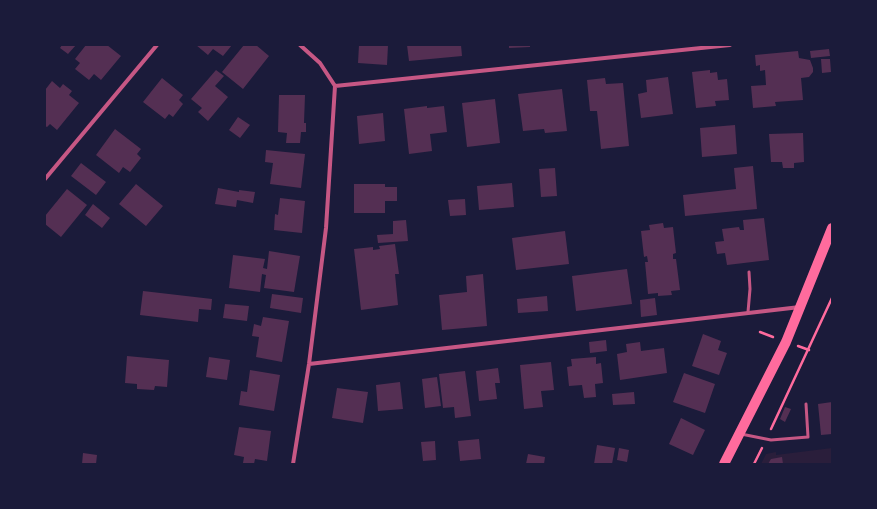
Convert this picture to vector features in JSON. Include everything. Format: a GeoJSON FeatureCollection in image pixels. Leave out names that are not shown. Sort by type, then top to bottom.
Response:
{"type":"FeatureCollection","features":[{"type":"Feature","properties":{"kind":"main road"},"geometry":{"type":"LineString","coordinates":[[724,464],[786,342],[802,306],[832,228]]}},
{"type":"Feature","properties":{"kind":"street"},"geometry":{"type":"LineString","coordinates":[[45,179],[157,45]]}},
{"type":"Feature","properties":{"kind":"street"},"geometry":{"type":"LineString","coordinates":[[293,464],[309,364],[326,228],[335,86],[320,63],[300,45]]}},
{"type":"Feature","properties":{"kind":"street"},"geometry":{"type":"LineString","coordinates":[[335,86],[730,45]]}},
{"type":"Feature","properties":{"kind":"street"},"geometry":{"type":"LineString","coordinates":[[309,364],[802,306]]}},
{"type":"Feature","properties":{"kind":"lane"},"geometry":{"type":"LineString","coordinates":[[748,312],[750,289],[749,272]]}},
{"type":"Feature","properties":{"kind":"lane"},"geometry":{"type":"LineString","coordinates":[[739,434],[766,439],[808,437],[806,404]]}},
{"type":"Feature","properties":{"kind":"path"},"geometry":{"type":"LineString","coordinates":[[754,464],[832,298]]}},
{"type":"Feature","properties":{"kind":"shaded area"},"geometry":{"type":"Polygon","coordinates":[[[832,448],[832,464],[761,464],[766,454],[776,452],[776,455],[832,448]]]}},
{"type":"Feature","properties":{"kind":"building"},"geometry":{"type":"Polygon","coordinates":[[[62,45],[76,45],[68,54],[60,48],[62,45]]]}},
{"type":"Feature","properties":{"kind":"building"},"geometry":{"type":"Polygon","coordinates":[[[86,45],[107,45],[121,56],[101,80],[94,74],[89,80],[75,69],[80,63],[75,59],[86,45]]]}},
{"type":"Feature","properties":{"kind":"building"},"geometry":{"type":"Polygon","coordinates":[[[196,45],[232,45],[223,56],[213,49],[208,55],[196,45]]]}},
{"type":"Feature","properties":{"kind":"building"},"geometry":{"type":"Polygon","coordinates":[[[244,45],[256,45],[269,56],[243,89],[222,72],[244,45]]]}},
{"type":"Feature","properties":{"kind":"building"},"geometry":{"type":"Polygon","coordinates":[[[359,45],[388,45],[387,65],[358,63],[359,45]]]}},
{"type":"Feature","properties":{"kind":"building"},"geometry":{"type":"Polygon","coordinates":[[[407,45],[461,45],[462,56],[409,61],[407,45]]]}},
{"type":"Feature","properties":{"kind":"building"},"geometry":{"type":"Polygon","coordinates":[[[509,45],[530,45],[530,47],[509,48],[509,45]]]}},
{"type":"Feature","properties":{"kind":"building"},"geometry":{"type":"Polygon","coordinates":[[[829,49],[830,56],[811,58],[810,51],[829,49]]]}},
{"type":"Feature","properties":{"kind":"building"},"geometry":{"type":"Polygon","coordinates":[[[798,51],[799,58],[810,60],[813,68],[813,72],[809,77],[801,78],[803,100],[775,102],[776,106],[753,108],[751,86],[766,85],[765,70],[760,71],[760,65],[756,66],[755,55],[798,51]]]}},
{"type":"Feature","properties":{"kind":"building"},"geometry":{"type":"Polygon","coordinates":[[[821,59],[830,59],[831,72],[822,73],[821,59]]]}},
{"type":"Feature","properties":{"kind":"building"},"geometry":{"type":"Polygon","coordinates":[[[216,70],[224,76],[215,86],[228,97],[208,121],[198,112],[202,108],[191,99],[216,70]]]}},
{"type":"Feature","properties":{"kind":"building"},"geometry":{"type":"Polygon","coordinates":[[[710,70],[710,73],[717,72],[718,80],[727,79],[729,100],[715,101],[716,106],[696,108],[692,72],[710,70]]]}},
{"type":"Feature","properties":{"kind":"building"},"geometry":{"type":"Polygon","coordinates":[[[668,77],[673,114],[641,118],[638,94],[647,92],[646,80],[668,77]]]}},
{"type":"Feature","properties":{"kind":"building"},"geometry":{"type":"Polygon","coordinates":[[[162,78],[183,95],[179,100],[183,104],[173,117],[169,114],[165,119],[143,102],[162,78]]]}},
{"type":"Feature","properties":{"kind":"building"},"geometry":{"type":"Polygon","coordinates":[[[605,78],[606,84],[623,83],[629,146],[601,149],[597,111],[590,111],[587,80],[605,78]]]}},
{"type":"Feature","properties":{"kind":"building"},"geometry":{"type":"Polygon","coordinates":[[[52,81],[60,88],[63,84],[72,91],[69,95],[79,103],[57,130],[50,124],[47,127],[45,126],[45,90],[52,81]]]}},
{"type":"Feature","properties":{"kind":"building"},"geometry":{"type":"Polygon","coordinates":[[[562,89],[567,131],[545,133],[544,129],[523,131],[518,94],[562,89]]]}},
{"type":"Feature","properties":{"kind":"building"},"geometry":{"type":"Polygon","coordinates":[[[279,95],[305,95],[304,123],[306,123],[306,132],[301,132],[300,143],[286,143],[287,133],[278,132],[279,95]]]}},
{"type":"Feature","properties":{"kind":"building"},"geometry":{"type":"Polygon","coordinates":[[[495,99],[500,143],[467,147],[462,103],[495,99]]]}},
{"type":"Feature","properties":{"kind":"building"},"geometry":{"type":"Polygon","coordinates":[[[427,106],[427,108],[444,106],[447,132],[430,134],[432,151],[409,154],[404,109],[427,106]]]}},
{"type":"Feature","properties":{"kind":"building"},"geometry":{"type":"Polygon","coordinates":[[[383,113],[385,141],[359,144],[357,116],[383,113]]]}},
{"type":"Feature","properties":{"kind":"building"},"geometry":{"type":"Polygon","coordinates":[[[238,117],[250,125],[240,138],[229,130],[238,117]]]}},
{"type":"Feature","properties":{"kind":"building"},"geometry":{"type":"Polygon","coordinates":[[[735,125],[737,154],[702,157],[700,128],[735,125]]]}},
{"type":"Feature","properties":{"kind":"building"},"geometry":{"type":"Polygon","coordinates":[[[115,129],[141,149],[137,154],[141,158],[130,172],[123,167],[119,173],[96,155],[115,129]]]}},
{"type":"Feature","properties":{"kind":"building"},"geometry":{"type":"Polygon","coordinates":[[[803,133],[804,162],[794,163],[794,168],[783,168],[782,162],[771,162],[769,134],[803,133]]]}},
{"type":"Feature","properties":{"kind":"building"},"geometry":{"type":"Polygon","coordinates":[[[266,150],[305,154],[301,188],[270,184],[273,163],[265,162],[266,150]]]}},
{"type":"Feature","properties":{"kind":"building"},"geometry":{"type":"Polygon","coordinates":[[[81,163],[106,182],[96,195],[71,176],[81,163]]]}},
{"type":"Feature","properties":{"kind":"building"},"geometry":{"type":"Polygon","coordinates":[[[753,166],[757,209],[685,216],[683,195],[736,189],[734,168],[753,166]]]}},
{"type":"Feature","properties":{"kind":"building"},"geometry":{"type":"Polygon","coordinates":[[[555,168],[557,196],[541,197],[539,169],[555,168]]]}},
{"type":"Feature","properties":{"kind":"building"},"geometry":{"type":"Polygon","coordinates":[[[512,183],[514,207],[479,210],[477,186],[512,183]]]}},
{"type":"Feature","properties":{"kind":"building"},"geometry":{"type":"Polygon","coordinates":[[[136,184],[163,206],[146,226],[119,204],[136,184]]]}},
{"type":"Feature","properties":{"kind":"building"},"geometry":{"type":"Polygon","coordinates":[[[354,184],[385,184],[385,187],[397,187],[397,201],[385,201],[385,213],[354,213],[354,184]]]}},
{"type":"Feature","properties":{"kind":"building"},"geometry":{"type":"Polygon","coordinates":[[[218,188],[239,192],[239,190],[255,192],[253,203],[237,200],[236,207],[215,204],[218,188]]]}},
{"type":"Feature","properties":{"kind":"building"},"geometry":{"type":"Polygon","coordinates":[[[67,189],[87,205],[61,237],[45,224],[45,216],[67,189]]]}},
{"type":"Feature","properties":{"kind":"building"},"geometry":{"type":"Polygon","coordinates":[[[280,198],[305,201],[302,233],[274,230],[275,214],[278,215],[280,198]]]}},
{"type":"Feature","properties":{"kind":"building"},"geometry":{"type":"Polygon","coordinates":[[[465,199],[466,215],[450,216],[448,200],[465,199]]]}},
{"type":"Feature","properties":{"kind":"building"},"geometry":{"type":"Polygon","coordinates":[[[93,204],[110,218],[102,228],[85,215],[93,204]]]}},
{"type":"Feature","properties":{"kind":"building"},"geometry":{"type":"Polygon","coordinates":[[[764,218],[769,260],[727,265],[725,253],[717,254],[715,242],[724,241],[722,229],[739,227],[740,230],[744,230],[743,220],[764,218]]]}},
{"type":"Feature","properties":{"kind":"building"},"geometry":{"type":"Polygon","coordinates":[[[406,220],[408,241],[378,243],[377,235],[393,234],[393,221],[406,220]]]}},
{"type":"Feature","properties":{"kind":"building"},"geometry":{"type":"Polygon","coordinates":[[[663,223],[664,228],[673,227],[676,253],[673,254],[673,259],[676,259],[680,290],[671,291],[672,295],[658,296],[658,293],[648,294],[645,262],[648,262],[647,256],[644,257],[641,231],[650,230],[649,225],[663,223]]]}},
{"type":"Feature","properties":{"kind":"building"},"geometry":{"type":"Polygon","coordinates":[[[565,231],[569,264],[516,270],[512,238],[565,231]]]}},
{"type":"Feature","properties":{"kind":"building"},"geometry":{"type":"Polygon","coordinates":[[[395,244],[399,274],[395,274],[398,305],[361,310],[354,249],[373,247],[373,250],[380,249],[379,246],[395,244]]]}},
{"type":"Feature","properties":{"kind":"building"},"geometry":{"type":"Polygon","coordinates":[[[269,251],[300,256],[294,292],[264,288],[266,275],[262,274],[260,292],[229,288],[233,255],[265,259],[263,268],[267,269],[269,251]]]}},
{"type":"Feature","properties":{"kind":"building"},"geometry":{"type":"Polygon","coordinates":[[[627,269],[632,304],[576,311],[572,276],[627,269]]]}},
{"type":"Feature","properties":{"kind":"building"},"geometry":{"type":"Polygon","coordinates":[[[483,274],[487,326],[442,330],[439,295],[467,292],[466,276],[483,274]]]}},
{"type":"Feature","properties":{"kind":"building"},"geometry":{"type":"Polygon","coordinates":[[[143,291],[212,299],[211,310],[199,309],[198,322],[140,315],[143,291]]]}},
{"type":"Feature","properties":{"kind":"building"},"geometry":{"type":"Polygon","coordinates":[[[272,294],[303,298],[301,313],[270,308],[272,294]]]}},
{"type":"Feature","properties":{"kind":"building"},"geometry":{"type":"Polygon","coordinates":[[[547,296],[548,311],[518,313],[517,299],[547,296]]]}},
{"type":"Feature","properties":{"kind":"building"},"geometry":{"type":"Polygon","coordinates":[[[655,298],[657,315],[641,317],[640,300],[655,298]]]}},
{"type":"Feature","properties":{"kind":"building"},"geometry":{"type":"Polygon","coordinates":[[[225,304],[249,306],[247,321],[223,318],[225,304]]]}},
{"type":"Feature","properties":{"kind":"building"},"geometry":{"type":"Polygon","coordinates":[[[263,317],[289,321],[282,362],[256,357],[259,337],[252,336],[254,324],[261,326],[263,317]]]}},
{"type":"Feature","properties":{"kind":"building"},"geometry":{"type":"Polygon","coordinates":[[[703,334],[721,341],[718,350],[727,353],[719,375],[692,366],[703,334]]]}},
{"type":"Feature","properties":{"kind":"building"},"geometry":{"type":"Polygon","coordinates":[[[606,340],[607,351],[590,353],[589,342],[606,340]]]}},
{"type":"Feature","properties":{"kind":"building"},"geometry":{"type":"Polygon","coordinates":[[[640,342],[641,351],[664,348],[667,373],[620,380],[617,354],[627,352],[626,344],[640,342]]]}},
{"type":"Feature","properties":{"kind":"building"},"geometry":{"type":"Polygon","coordinates":[[[127,356],[169,360],[167,387],[155,386],[154,390],[137,389],[137,384],[125,383],[127,356]]]}},
{"type":"Feature","properties":{"kind":"building"},"geometry":{"type":"Polygon","coordinates":[[[209,357],[230,360],[227,380],[206,377],[209,357]]]}},
{"type":"Feature","properties":{"kind":"building"},"geometry":{"type":"Polygon","coordinates":[[[596,357],[596,364],[601,363],[603,383],[595,384],[596,397],[584,398],[582,385],[569,386],[567,367],[572,366],[571,359],[596,357]]]}},
{"type":"Feature","properties":{"kind":"building"},"geometry":{"type":"Polygon","coordinates":[[[551,362],[554,390],[541,391],[543,407],[524,409],[520,365],[551,362]]]}},
{"type":"Feature","properties":{"kind":"building"},"geometry":{"type":"Polygon","coordinates":[[[498,368],[500,383],[495,383],[497,399],[479,401],[476,371],[498,368]]]}},
{"type":"Feature","properties":{"kind":"building"},"geometry":{"type":"Polygon","coordinates":[[[250,370],[280,375],[274,411],[239,405],[241,391],[247,392],[250,370]]]}},
{"type":"Feature","properties":{"kind":"building"},"geometry":{"type":"Polygon","coordinates":[[[465,371],[471,416],[455,418],[454,407],[443,408],[439,374],[465,371]]]}},
{"type":"Feature","properties":{"kind":"building"},"geometry":{"type":"Polygon","coordinates":[[[684,373],[715,384],[705,413],[673,402],[684,373]]]}},
{"type":"Feature","properties":{"kind":"building"},"geometry":{"type":"Polygon","coordinates":[[[437,377],[441,406],[425,408],[422,379],[437,377]]]}},
{"type":"Feature","properties":{"kind":"building"},"geometry":{"type":"Polygon","coordinates":[[[400,382],[403,409],[378,411],[376,385],[400,382]]]}},
{"type":"Feature","properties":{"kind":"building"},"geometry":{"type":"Polygon","coordinates":[[[337,388],[368,392],[363,423],[332,418],[337,388]]]}},
{"type":"Feature","properties":{"kind":"building"},"geometry":{"type":"Polygon","coordinates":[[[634,392],[635,404],[613,405],[612,394],[634,392]]]}},
{"type":"Feature","properties":{"kind":"building"},"geometry":{"type":"Polygon","coordinates":[[[832,402],[832,434],[821,435],[818,404],[832,402]]]}},
{"type":"Feature","properties":{"kind":"building"},"geometry":{"type":"Polygon","coordinates":[[[785,407],[791,409],[785,422],[780,419],[785,407]]]}},
{"type":"Feature","properties":{"kind":"building"},"geometry":{"type":"Polygon","coordinates":[[[681,418],[705,430],[693,455],[669,444],[681,418]]]}},
{"type":"Feature","properties":{"kind":"building"},"geometry":{"type":"Polygon","coordinates":[[[239,427],[271,431],[267,461],[255,459],[254,464],[243,463],[244,457],[234,455],[239,427]]]}},
{"type":"Feature","properties":{"kind":"building"},"geometry":{"type":"Polygon","coordinates":[[[479,439],[481,459],[460,461],[458,441],[479,439]]]}},
{"type":"Feature","properties":{"kind":"building"},"geometry":{"type":"Polygon","coordinates":[[[435,441],[436,460],[423,461],[421,442],[435,441]]]}},
{"type":"Feature","properties":{"kind":"building"},"geometry":{"type":"Polygon","coordinates":[[[597,445],[615,448],[612,464],[594,464],[597,445]]]}},
{"type":"Feature","properties":{"kind":"building"},"geometry":{"type":"Polygon","coordinates":[[[619,448],[629,450],[627,462],[617,460],[619,448]]]}},
{"type":"Feature","properties":{"kind":"building"},"geometry":{"type":"Polygon","coordinates":[[[83,453],[97,455],[96,464],[82,464],[83,453]]]}},
{"type":"Feature","properties":{"kind":"building"},"geometry":{"type":"Polygon","coordinates":[[[528,454],[545,457],[544,464],[526,464],[528,454]]]}},
{"type":"Feature","properties":{"kind":"building"},"geometry":{"type":"Polygon","coordinates":[[[782,457],[783,464],[768,464],[771,459],[782,457]]]}}]}
